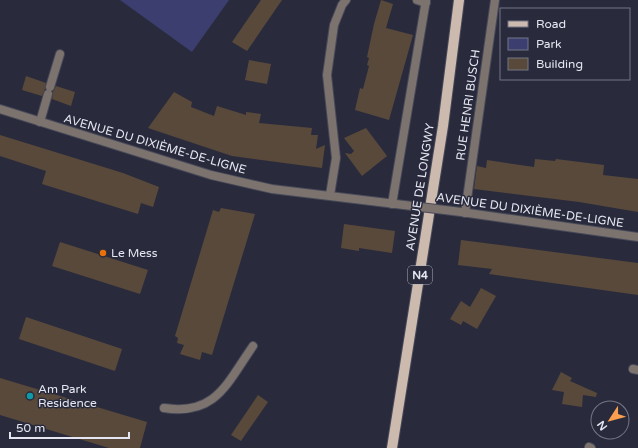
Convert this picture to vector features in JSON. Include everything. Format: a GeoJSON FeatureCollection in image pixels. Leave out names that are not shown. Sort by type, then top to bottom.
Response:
{"type":"FeatureCollection","features":[{"type":"Feature","properties":{"kind":"main road","name":"AVENUE DE LONGWY"},"geometry":{"type":"LineString","coordinates":[[393,448],[443,126],[459,0]]}},
{"type":"Feature","properties":{"kind":"street"},"geometry":{"type":"LineString","coordinates":[[330,195],[336,158],[327,76],[334,25],[342,5],[346,0]]}},
{"type":"Feature","properties":{"kind":"street"},"geometry":{"type":"LineString","coordinates":[[392,204],[426,1],[417,0]]}},
{"type":"Feature","properties":{"kind":"street","name":"RUE HENRI BUSCH"},"geometry":{"type":"LineString","coordinates":[[463,212],[495,0]]}},
{"type":"Feature","properties":{"kind":"street"},"geometry":{"type":"LineString","coordinates":[[40,122],[60,54]]}},
{"type":"Feature","properties":{"kind":"street","name":"AVENUE DU DIXIÈME-DE-LIGNE"},"geometry":{"type":"LineString","coordinates":[[0,109],[211,175],[272,190],[330,195],[463,212],[638,237]]}},
{"type":"Feature","properties":{"kind":"street"},"geometry":{"type":"LineString","coordinates":[[164,408],[181,410],[197,408],[212,401],[224,388],[254,346]]}},
{"type":"Feature","properties":{"kind":"green space"},"geometry":{"type":"Polygon","coordinates":[[[120,0],[229,0],[192,52],[120,0]]]}},
{"type":"Feature","properties":{"kind":"building"},"geometry":{"type":"Polygon","coordinates":[[[261,0],[282,0],[247,51],[232,42],[261,0]]]}},
{"type":"Feature","properties":{"kind":"building"},"geometry":{"type":"Polygon","coordinates":[[[381,0],[393,4],[386,28],[413,35],[389,120],[355,110],[360,88],[363,89],[369,66],[367,65],[369,58],[367,57],[381,0]]]}},
{"type":"Feature","properties":{"kind":"building"},"geometry":{"type":"Polygon","coordinates":[[[249,60],[271,64],[267,84],[245,80],[249,60]]]}},
{"type":"Feature","properties":{"kind":"building"},"geometry":{"type":"Polygon","coordinates":[[[26,76],[46,83],[42,96],[22,90],[26,76]]]}},
{"type":"Feature","properties":{"kind":"building"},"geometry":{"type":"Polygon","coordinates":[[[56,86],[75,92],[71,106],[52,99],[56,86]]]}},
{"type":"Feature","properties":{"kind":"building"},"geometry":{"type":"Polygon","coordinates":[[[174,92],[192,102],[191,107],[214,116],[217,106],[246,115],[246,112],[261,114],[259,123],[312,128],[311,135],[318,135],[316,149],[325,145],[322,168],[232,156],[148,128],[174,92]]]}},
{"type":"Feature","properties":{"kind":"building"},"geometry":{"type":"Polygon","coordinates":[[[366,128],[387,156],[362,176],[345,153],[351,154],[354,151],[344,138],[366,128]]]}},
{"type":"Feature","properties":{"kind":"building"},"geometry":{"type":"Polygon","coordinates":[[[0,135],[123,173],[159,187],[153,207],[141,203],[138,214],[42,184],[46,171],[0,156],[0,135]]]}},
{"type":"Feature","properties":{"kind":"building"},"geometry":{"type":"Polygon","coordinates":[[[535,159],[555,161],[556,159],[604,165],[603,175],[638,179],[638,212],[579,202],[474,189],[477,166],[486,168],[487,160],[534,167],[535,159]]]}},
{"type":"Feature","properties":{"kind":"building"},"geometry":{"type":"Polygon","coordinates":[[[221,208],[255,214],[212,355],[202,352],[200,360],[180,354],[184,345],[177,343],[178,338],[175,336],[213,210],[219,212],[221,208]]]}},
{"type":"Feature","properties":{"kind":"building"},"geometry":{"type":"Polygon","coordinates":[[[344,224],[395,231],[392,253],[359,248],[359,251],[341,248],[344,224]]]}},
{"type":"Feature","properties":{"kind":"building"},"geometry":{"type":"Polygon","coordinates":[[[461,240],[638,263],[638,295],[489,274],[492,269],[458,265],[461,240]]]}},
{"type":"Feature","properties":{"kind":"building"},"geometry":{"type":"Polygon","coordinates":[[[60,242],[148,270],[140,294],[52,266],[60,242]]]}},
{"type":"Feature","properties":{"kind":"building"},"geometry":{"type":"Polygon","coordinates":[[[481,288],[496,296],[477,329],[463,321],[461,325],[450,319],[461,301],[470,307],[481,288]]]}},
{"type":"Feature","properties":{"kind":"building"},"geometry":{"type":"Polygon","coordinates":[[[26,317],[122,349],[115,371],[19,339],[26,317]]]}},
{"type":"Feature","properties":{"kind":"building"},"geometry":{"type":"Polygon","coordinates":[[[561,372],[572,378],[570,381],[597,393],[596,397],[583,395],[582,407],[562,404],[564,392],[552,390],[561,372]]]}},
{"type":"Feature","properties":{"kind":"building","name":"Am Park Residence"},"geometry":{"type":"Polygon","coordinates":[[[0,378],[147,422],[140,448],[109,448],[0,415],[0,378]]]}},
{"type":"Feature","properties":{"kind":"building"},"geometry":{"type":"Polygon","coordinates":[[[258,395],[268,402],[241,441],[231,435],[258,395]]]}},
{"type":"Feature","properties":{"kind":"place","name":"Le Mess"},"geometry":{"type":"Point","coordinates":[103,253]}},
{"type":"Feature","properties":{"kind":"place","name":"Am Park Residence"},"geometry":{"type":"Point","coordinates":[30,396]}}]}
